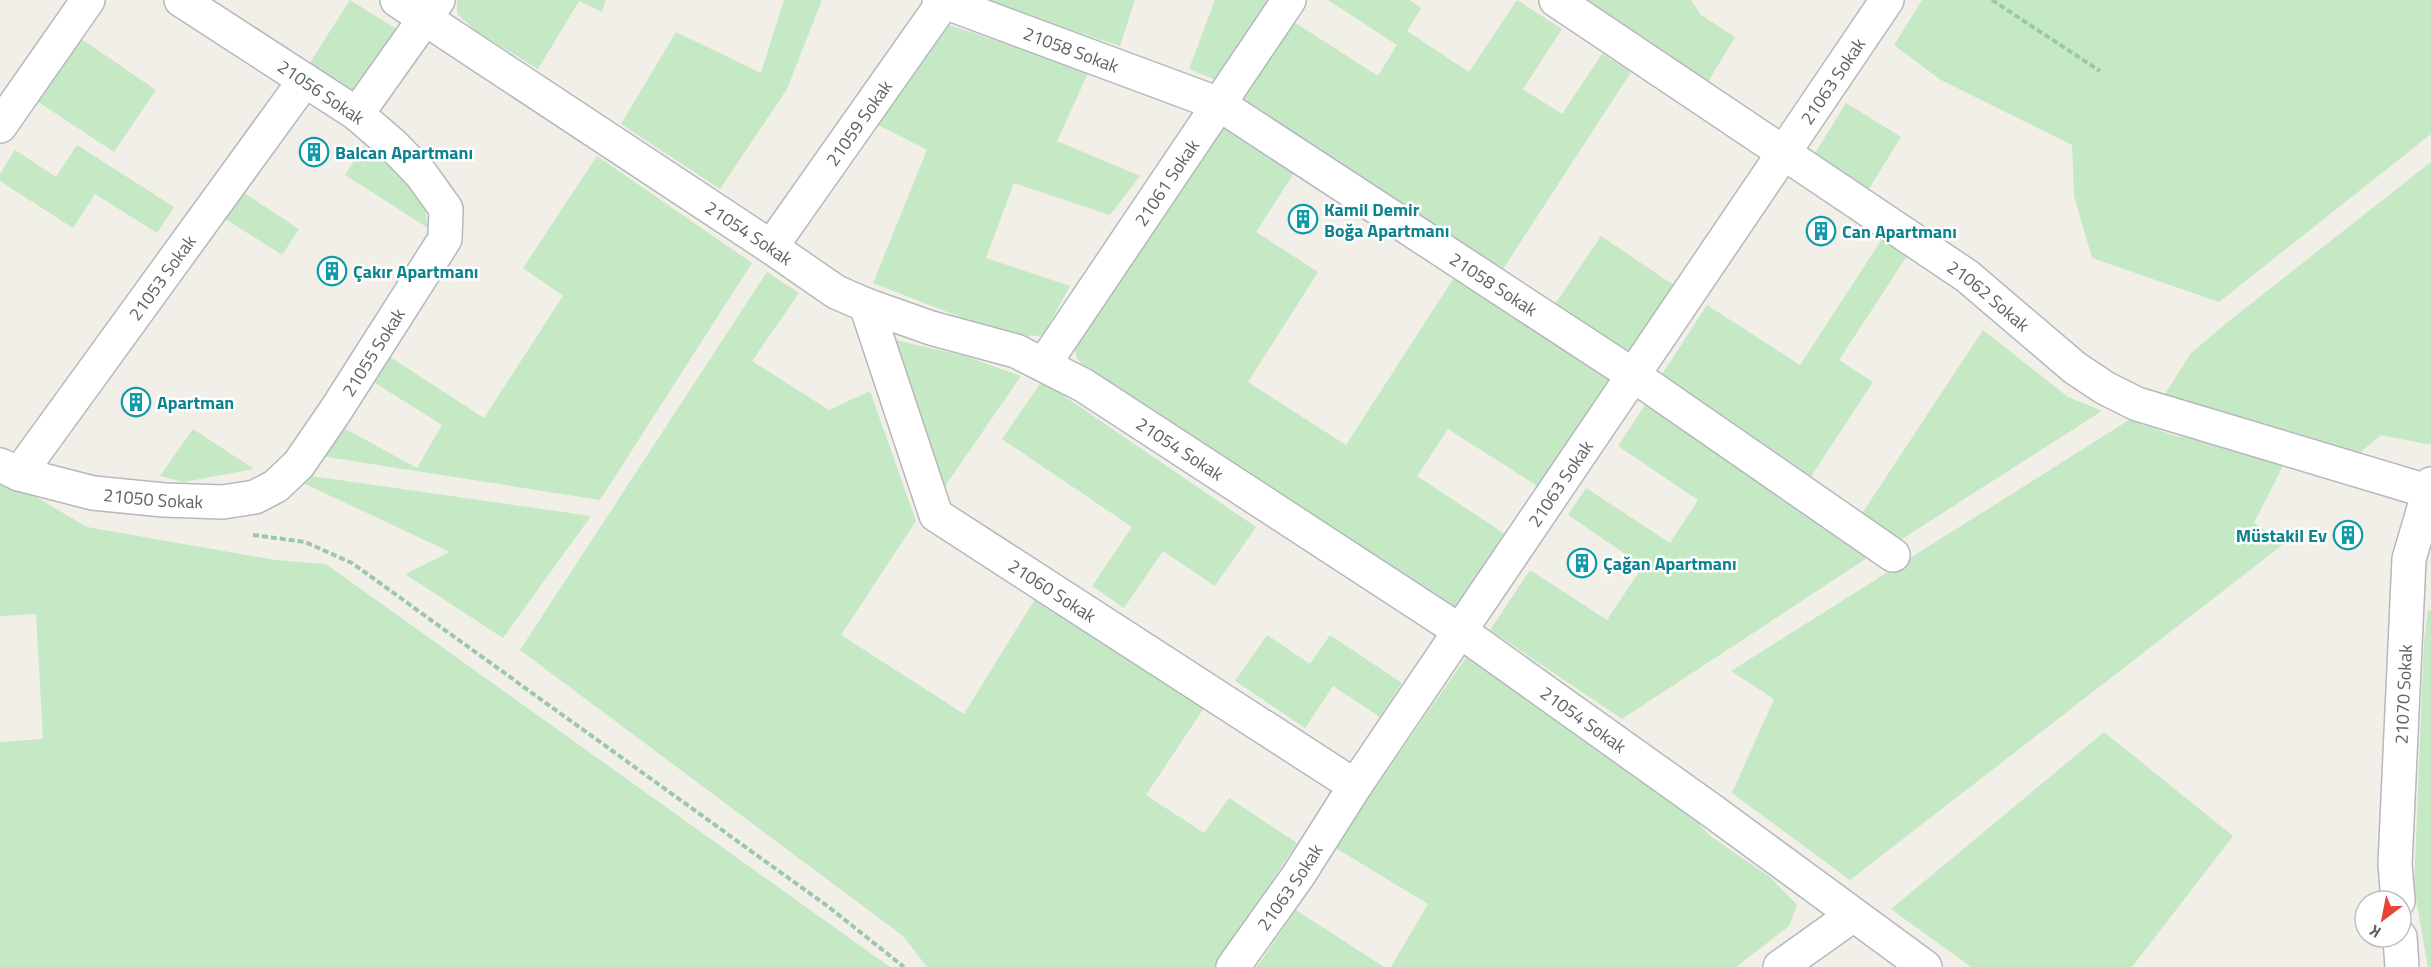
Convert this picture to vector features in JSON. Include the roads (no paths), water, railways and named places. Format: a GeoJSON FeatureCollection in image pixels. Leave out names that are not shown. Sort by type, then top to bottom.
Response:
{"type":"FeatureCollection","features":[{"type":"Feature","properties":{"kind":"street"},"geometry":{"type":"LineString","coordinates":[[0,126],[88,0]]}},
{"type":"Feature","properties":{"kind":"street","name":"21056 Sokak"},"geometry":{"type":"LineString","coordinates":[[181,0],[357,114],[393,145],[421,174],[446,210],[445,238]]}},
{"type":"Feature","properties":{"kind":"street","name":"21054 Sokak"},"geometry":{"type":"LineString","coordinates":[[397,0],[431,9],[836,292],[931,328],[1016,351],[1083,385],[1460,632],[1702,803],[1925,967]]}},
{"type":"Feature","properties":{"kind":"street","name":"21061 Sokak"},"geometry":{"type":"LineString","coordinates":[[1044,364],[1289,0]]}},
{"type":"Feature","properties":{"kind":"street","name":"21062 Sokak"},"geometry":{"type":"LineString","coordinates":[[1556,0],[1967,276],[2029,331],[2075,368],[2105,388],[2137,404],[2429,488]]}},
{"type":"Feature","properties":{"kind":"street","name":"21063 Sokak"},"geometry":{"type":"LineString","coordinates":[[1233,967],[1298,876],[1355,786],[1887,0]]}},
{"type":"Feature","properties":{"kind":"street","name":"21058 Sokak"},"geometry":{"type":"LineString","coordinates":[[943,1],[1219,104],[1634,375],[1893,555]]}},
{"type":"Feature","properties":{"kind":"street","name":"21059 Sokak"},"geometry":{"type":"LineString","coordinates":[[771,247],[943,1]]}},
{"type":"Feature","properties":{"kind":"street"},"geometry":{"type":"LineString","coordinates":[[357,114],[431,9]]}},
{"type":"Feature","properties":{"kind":"street","name":"21053 Sokak"},"geometry":{"type":"LineString","coordinates":[[10,469],[304,80]]}},
{"type":"Feature","properties":{"kind":"street","name":"21055 Sokak"},"geometry":{"type":"LineString","coordinates":[[299,464],[445,238]]}},
{"type":"Feature","properties":{"kind":"street","name":"21060 Sokak"},"geometry":{"type":"LineString","coordinates":[[866,305],[936,515],[1355,786]]}},
{"type":"Feature","properties":{"kind":"street","name":"21050 Sokak"},"geometry":{"type":"LineString","coordinates":[[10,469],[93,493],[164,500],[223,502],[255,497],[276,486],[299,464]]}},
{"type":"Feature","properties":{"kind":"street","name":"21070 Sokak"},"geometry":{"type":"LineString","coordinates":[[2397,889],[2395,864],[2429,488]]}},
{"type":"Feature","properties":{"kind":"street"},"geometry":{"type":"LineString","coordinates":[[1780,967],[1853,915]]}},
{"type":"Feature","properties":{"kind":"street"},"geometry":{"type":"LineString","coordinates":[[2401,949],[2402,967]]}},
{"type":"Feature","properties":{"kind":"place","name":"Balcan Apartmanı"},"geometry":{"type":"Point","coordinates":[314,152]}},
{"type":"Feature","properties":{"kind":"place","name":"Kamil Demir Boğa Apartmanı"},"geometry":{"type":"Point","coordinates":[1303,219]}},
{"type":"Feature","properties":{"kind":"place","name":"Can Apartmanı"},"geometry":{"type":"Point","coordinates":[1821,231]}},
{"type":"Feature","properties":{"kind":"place","name":"Çakır Apartmanı"},"geometry":{"type":"Point","coordinates":[332,271]}},
{"type":"Feature","properties":{"kind":"place","name":"Apartman"},"geometry":{"type":"Point","coordinates":[136,402]}},
{"type":"Feature","properties":{"kind":"place","name":"Müstakil Ev"},"geometry":{"type":"Point","coordinates":[2348,535]}},
{"type":"Feature","properties":{"kind":"place","name":"Çağan Apartmanı"},"geometry":{"type":"Point","coordinates":[1582,563]}}]}
